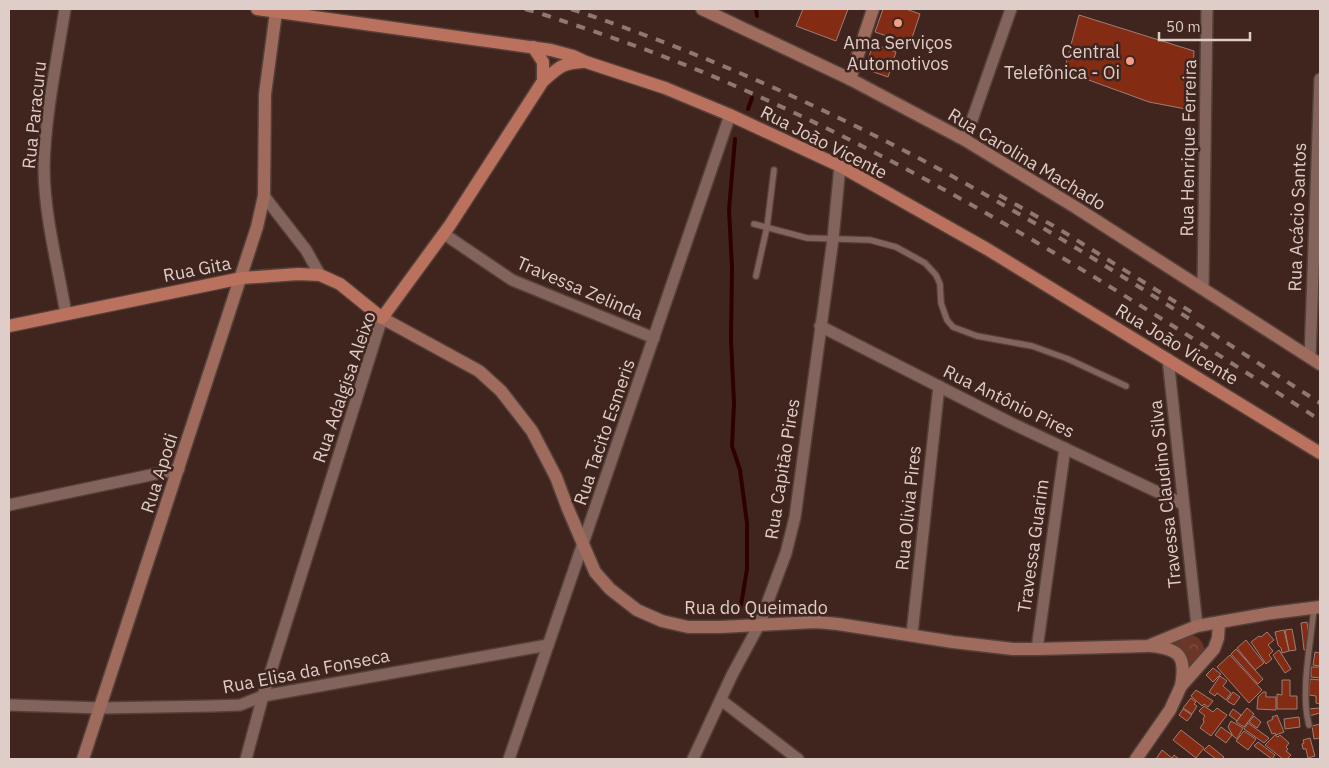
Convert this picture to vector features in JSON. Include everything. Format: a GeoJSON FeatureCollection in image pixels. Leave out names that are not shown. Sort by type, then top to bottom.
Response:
{"type":"FeatureCollection","features":[{"type":"Feature","properties":{"kind":"main road","name":"Rua João Vicente"},"geometry":{"type":"LineString","coordinates":[[257,9],[276,10],[533,47],[573,56],[665,88],[730,115],[840,166],[987,249],[1320,453]]}},
{"type":"Feature","properties":{"kind":"main road","name":"Rua Carolina Machado"},"geometry":{"type":"LineString","coordinates":[[702,9],[850,79],[965,140],[1075,207],[1315,361]]}},
{"type":"Feature","properties":{"kind":"main road"},"geometry":{"type":"LineString","coordinates":[[850,79],[873,9]]}},
{"type":"Feature","properties":{"kind":"main road"},"geometry":{"type":"LineString","coordinates":[[264,196],[265,94],[276,10]]}},
{"type":"Feature","properties":{"kind":"main road"},"geometry":{"type":"LineString","coordinates":[[533,47],[544,62],[544,81]]}},
{"type":"Feature","properties":{"kind":"main road","name":"Rua Adalgisa Aleixo"},"geometry":{"type":"LineString","coordinates":[[382,318],[444,234],[544,81],[566,63],[586,62]]}},
{"type":"Feature","properties":{"kind":"main road","name":"Rua Apodi"},"geometry":{"type":"LineString","coordinates":[[83,759],[242,278],[264,196]]}},
{"type":"Feature","properties":{"kind":"main road","name":"Rua Gita"},"geometry":{"type":"LineString","coordinates":[[9,326],[242,278],[298,274],[320,275],[340,284],[382,318]]}},
{"type":"Feature","properties":{"kind":"main road","name":"Rua do Queimado"},"geometry":{"type":"LineString","coordinates":[[382,318],[479,371],[501,391],[532,432],[556,477],[595,572],[610,589],[637,610],[662,621],[688,627],[816,622],[912,634],[961,643],[1013,649],[1036,649],[1148,646],[1197,626],[1317,608]]}},
{"type":"Feature","properties":{"kind":"main road"},"geometry":{"type":"LineString","coordinates":[[1181,686],[1214,649],[1218,638],[1219,623]]}},
{"type":"Feature","properties":{"kind":"main road"},"geometry":{"type":"LineString","coordinates":[[1136,759],[1170,710],[1181,686],[1184,671],[1184,664],[1176,653],[1169,649],[1148,646]]}},
{"type":"Feature","properties":{"kind":"street","name":"Rua Paracuru"},"geometry":{"type":"LineString","coordinates":[[65,9],[46,139],[44,168],[46,200],[66,314]]}},
{"type":"Feature","properties":{"kind":"street"},"geometry":{"type":"LineString","coordinates":[[965,140],[1011,9]]}},
{"type":"Feature","properties":{"kind":"street","name":"Rua Henrique Ferreira"},"geometry":{"type":"LineString","coordinates":[[1203,288],[1208,9]]}},
{"type":"Feature","properties":{"kind":"street","name":"Rua Acácio Santos"},"geometry":{"type":"LineString","coordinates":[[1315,361],[1320,78]]}},
{"type":"Feature","properties":{"kind":"street","name":"Rua Tacito Esmeris"},"geometry":{"type":"LineString","coordinates":[[510,759],[730,115]]}},
{"type":"Feature","properties":{"kind":"street","name":"Rua Capitão Pires"},"geometry":{"type":"LineString","coordinates":[[693,759],[720,700],[759,625],[786,553],[795,517],[833,239],[840,166]]}},
{"type":"Feature","properties":{"kind":"street"},"geometry":{"type":"LineString","coordinates":[[264,196],[306,250],[320,275]]}},
{"type":"Feature","properties":{"kind":"street","name":"Travessa Zelinda"},"geometry":{"type":"LineString","coordinates":[[444,234],[512,280],[654,338]]}},
{"type":"Feature","properties":{"kind":"street","name":"Rua Adalgisa Aleixo"},"geometry":{"type":"LineString","coordinates":[[246,759],[263,696],[382,318]]}},
{"type":"Feature","properties":{"kind":"street","name":"Rua Antônio Pires"},"geometry":{"type":"LineString","coordinates":[[820,326],[1065,448],[1184,504]]}},
{"type":"Feature","properties":{"kind":"street","name":"Travessa Claudino Silva"},"geometry":{"type":"LineString","coordinates":[[1168,359],[1197,626]]}},
{"type":"Feature","properties":{"kind":"street","name":"Rua Olivia Pires"},"geometry":{"type":"LineString","coordinates":[[912,634],[939,386]]}},
{"type":"Feature","properties":{"kind":"street","name":"Travessa Guarim"},"geometry":{"type":"LineString","coordinates":[[1036,649],[1065,448]]}},
{"type":"Feature","properties":{"kind":"street"},"geometry":{"type":"LineString","coordinates":[[9,505],[179,469]]}},
{"type":"Feature","properties":{"kind":"street","name":"Rua Elisa da Fonseca"},"geometry":{"type":"LineString","coordinates":[[9,705],[101,708],[240,705],[263,696],[548,645]]}},
{"type":"Feature","properties":{"kind":"street"},"geometry":{"type":"LineString","coordinates":[[720,700],[798,759]]}},
{"type":"Feature","properties":{"kind":"lane"},"geometry":{"type":"LineString","coordinates":[[756,276],[766,227],[774,170]]}},
{"type":"Feature","properties":{"kind":"lane"},"geometry":{"type":"LineString","coordinates":[[754,224],[807,238],[870,240],[896,247],[925,263],[936,275],[940,284],[941,304],[947,320],[953,327],[977,336],[1032,346],[1068,358],[1126,386]]}},
{"type":"Feature","properties":{"kind":"lane"},"geometry":{"type":"LineString","coordinates":[[1309,726],[1306,716],[1305,693],[1317,608]]}},
{"type":"Feature","properties":{"kind":"green space"},"geometry":{"type":"Polygon","coordinates":[[[1190,635],[1197,637],[1201,641],[1205,653],[1194,669],[1170,639],[1190,635]]]}},
{"type":"Feature","properties":{"kind":"building"},"geometry":{"type":"Polygon","coordinates":[[[803,9],[848,9],[836,41],[796,26],[803,9]]]}},
{"type":"Feature","properties":{"kind":"building","name":"Ama Serviços Automotivos"},"geometry":{"type":"Polygon","coordinates":[[[883,9],[906,9],[920,14],[910,44],[875,32],[883,9]]]}},
{"type":"Feature","properties":{"kind":"building","name":"Central Telefônica - Oi"},"geometry":{"type":"Polygon","coordinates":[[[1079,15],[1194,51],[1191,110],[1149,102],[1064,71],[1079,15]]]}},
{"type":"Feature","properties":{"kind":"building"},"geometry":{"type":"Polygon","coordinates":[[[873,44],[896,52],[888,77],[865,69],[873,44]]]}},
{"type":"Feature","properties":{"kind":"building"},"geometry":{"type":"Polygon","coordinates":[[[1307,622],[1310,649],[1304,650],[1301,623],[1307,622]]]}},
{"type":"Feature","properties":{"kind":"building"},"geometry":{"type":"Polygon","coordinates":[[[1292,629],[1296,650],[1289,651],[1285,630],[1292,629]]]}},
{"type":"Feature","properties":{"kind":"building"},"geometry":{"type":"Polygon","coordinates":[[[1284,630],[1289,651],[1282,653],[1275,632],[1284,630]]]}},
{"type":"Feature","properties":{"kind":"building"},"geometry":{"type":"Polygon","coordinates":[[[1267,632],[1274,640],[1268,645],[1273,651],[1269,655],[1272,659],[1266,664],[1251,642],[1267,632]]]}},
{"type":"Feature","properties":{"kind":"building"},"geometry":{"type":"Polygon","coordinates":[[[1246,640],[1264,663],[1255,670],[1237,648],[1246,640]]]}},
{"type":"Feature","properties":{"kind":"building"},"geometry":{"type":"Polygon","coordinates":[[[1236,649],[1263,679],[1258,684],[1231,654],[1236,649]]]}},
{"type":"Feature","properties":{"kind":"building"},"geometry":{"type":"Polygon","coordinates":[[[1279,650],[1291,669],[1285,673],[1273,655],[1279,650]]]}},
{"type":"Feature","properties":{"kind":"building"},"geometry":{"type":"Polygon","coordinates":[[[1315,652],[1320,653],[1320,666],[1313,665],[1315,652]]]}},
{"type":"Feature","properties":{"kind":"building"},"geometry":{"type":"Polygon","coordinates":[[[1230,655],[1262,690],[1249,703],[1217,667],[1230,655]]]}},
{"type":"Feature","properties":{"kind":"building"},"geometry":{"type":"Polygon","coordinates":[[[1311,667],[1320,667],[1320,678],[1311,677],[1311,667]]]}},
{"type":"Feature","properties":{"kind":"building"},"geometry":{"type":"Polygon","coordinates":[[[1213,668],[1221,674],[1213,682],[1206,675],[1213,668]]]}},
{"type":"Feature","properties":{"kind":"building"},"geometry":{"type":"Polygon","coordinates":[[[1220,676],[1227,681],[1223,686],[1231,693],[1226,700],[1217,693],[1215,696],[1209,692],[1220,676]]]}},
{"type":"Feature","properties":{"kind":"building"},"geometry":{"type":"Polygon","coordinates":[[[1310,679],[1320,680],[1320,704],[1316,703],[1316,696],[1309,695],[1310,679]]]}},
{"type":"Feature","properties":{"kind":"building"},"geometry":{"type":"Polygon","coordinates":[[[1282,680],[1290,680],[1290,696],[1297,696],[1297,709],[1277,709],[1277,694],[1282,695],[1282,680]]]}},
{"type":"Feature","properties":{"kind":"building"},"geometry":{"type":"Polygon","coordinates":[[[1196,690],[1213,701],[1208,707],[1204,704],[1202,706],[1191,696],[1196,690]]]}},
{"type":"Feature","properties":{"kind":"building"},"geometry":{"type":"Polygon","coordinates":[[[1233,692],[1240,697],[1234,705],[1227,701],[1233,692]]]}},
{"type":"Feature","properties":{"kind":"building"},"geometry":{"type":"Polygon","coordinates":[[[1263,692],[1266,692],[1266,697],[1276,697],[1276,710],[1257,709],[1258,697],[1263,692]]]}},
{"type":"Feature","properties":{"kind":"building"},"geometry":{"type":"Polygon","coordinates":[[[1191,698],[1196,702],[1194,704],[1197,706],[1192,714],[1183,708],[1191,698]]]}},
{"type":"Feature","properties":{"kind":"building"},"geometry":{"type":"Polygon","coordinates":[[[1204,706],[1213,712],[1217,708],[1227,715],[1211,736],[1200,728],[1205,716],[1199,711],[1204,706]]]}},
{"type":"Feature","properties":{"kind":"building"},"geometry":{"type":"Polygon","coordinates":[[[1247,708],[1254,714],[1244,727],[1236,722],[1247,708]]]}},
{"type":"Feature","properties":{"kind":"building"},"geometry":{"type":"Polygon","coordinates":[[[1320,708],[1320,713],[1309,716],[1307,709],[1320,708]]]}},
{"type":"Feature","properties":{"kind":"building"},"geometry":{"type":"Polygon","coordinates":[[[1183,709],[1192,715],[1187,721],[1179,715],[1183,709]]]}},
{"type":"Feature","properties":{"kind":"building"},"geometry":{"type":"Polygon","coordinates":[[[1233,709],[1241,715],[1237,721],[1229,715],[1233,709]]]}},
{"type":"Feature","properties":{"kind":"building"},"geometry":{"type":"Polygon","coordinates":[[[1277,715],[1284,732],[1276,735],[1275,733],[1272,734],[1267,722],[1277,715]]]}},
{"type":"Feature","properties":{"kind":"building"},"geometry":{"type":"Polygon","coordinates":[[[1254,716],[1261,722],[1257,728],[1249,722],[1254,716]]]}},
{"type":"Feature","properties":{"kind":"building"},"geometry":{"type":"Polygon","coordinates":[[[1299,717],[1300,727],[1285,729],[1284,719],[1299,717]]]}},
{"type":"Feature","properties":{"kind":"building"},"geometry":{"type":"Polygon","coordinates":[[[1231,721],[1243,728],[1237,739],[1228,727],[1231,721]]]}},
{"type":"Feature","properties":{"kind":"building"},"geometry":{"type":"Polygon","coordinates":[[[1248,723],[1269,738],[1264,743],[1244,729],[1248,723]]]}},
{"type":"Feature","properties":{"kind":"building"},"geometry":{"type":"Polygon","coordinates":[[[1320,724],[1320,738],[1314,739],[1312,726],[1320,724]]]}},
{"type":"Feature","properties":{"kind":"building"},"geometry":{"type":"Polygon","coordinates":[[[1221,727],[1232,735],[1226,743],[1215,735],[1221,727]]]}},
{"type":"Feature","properties":{"kind":"building"},"geometry":{"type":"Polygon","coordinates":[[[1181,730],[1204,748],[1196,758],[1173,740],[1181,730]]]}},
{"type":"Feature","properties":{"kind":"building"},"geometry":{"type":"Polygon","coordinates":[[[1244,731],[1256,739],[1248,750],[1236,741],[1244,731]]]}},
{"type":"Feature","properties":{"kind":"building"},"geometry":{"type":"Polygon","coordinates":[[[1275,735],[1278,737],[1280,735],[1289,743],[1286,751],[1291,755],[1289,759],[1283,759],[1265,745],[1275,735]]]}},
{"type":"Feature","properties":{"kind":"building"},"geometry":{"type":"Polygon","coordinates":[[[1310,738],[1315,756],[1308,758],[1306,749],[1303,749],[1302,744],[1304,743],[1303,740],[1310,738]]]}},
{"type":"Feature","properties":{"kind":"building"},"geometry":{"type":"Polygon","coordinates":[[[1258,742],[1275,755],[1272,759],[1254,746],[1258,742]]]}},
{"type":"Feature","properties":{"kind":"building"},"geometry":{"type":"Polygon","coordinates":[[[1209,745],[1224,757],[1216,759],[1204,750],[1209,745]]]}},
{"type":"Feature","properties":{"kind":"building"},"geometry":{"type":"Polygon","coordinates":[[[1162,750],[1172,758],[1174,755],[1179,759],[1156,759],[1162,750]]]}},
{"type":"Feature","properties":{"kind":"waterway"},"geometry":{"type":"LineString","coordinates":[[756,9],[757,16]]}},
{"type":"Feature","properties":{"kind":"waterway"},"geometry":{"type":"LineString","coordinates":[[748,109],[752,98]]}},
{"type":"Feature","properties":{"kind":"waterway"},"geometry":{"type":"LineString","coordinates":[[735,139],[729,210],[732,267],[731,340],[734,403],[732,446],[740,470],[747,523],[747,569],[741,605]]}},
{"type":"Feature","properties":{"kind":"railway"},"geometry":{"type":"LineString","coordinates":[[525,9],[619,40],[695,69],[810,120],[886,158],[1033,240],[1320,420]]}},
{"type":"Feature","properties":{"kind":"railway"},"geometry":{"type":"LineString","coordinates":[[571,9],[621,26],[721,65],[818,108],[914,156],[1007,207],[1098,261],[1320,403]]}},
{"type":"Feature","properties":{"kind":"railway"},"geometry":{"type":"LineString","coordinates":[[999,195],[1059,229],[1193,313]]}},
{"type":"Feature","properties":{"kind":"place","name":"Ama Serviços Automotivos"},"geometry":{"type":"Point","coordinates":[898,23]}},
{"type":"Feature","properties":{"kind":"place","name":"Central Telefônica - Oi"},"geometry":{"type":"Point","coordinates":[1130,61]}}]}
